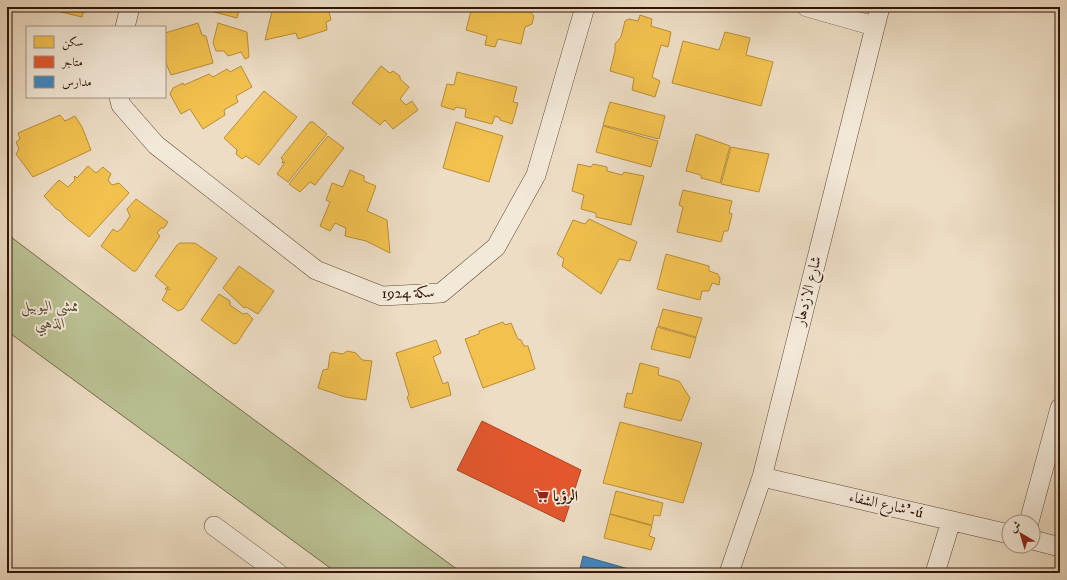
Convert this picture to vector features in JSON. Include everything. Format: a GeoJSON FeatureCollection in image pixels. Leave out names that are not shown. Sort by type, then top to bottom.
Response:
{"type":"FeatureCollection","features":[{"type":"Feature","properties":{"kind":"street"},"geometry":{"type":"LineString","coordinates":[[125,26],[130,7]]}},
{"type":"Feature","properties":{"kind":"street","name":"سكة 1924"},"geometry":{"type":"LineString","coordinates":[[119,98],[121,105],[156,145],[316,270],[382,296],[441,293],[496,248],[536,175],[584,7]]}},
{"type":"Feature","properties":{"kind":"street"},"geometry":{"type":"LineString","coordinates":[[807,7],[874,26]]}},
{"type":"Feature","properties":{"kind":"street","name":"شارع الازدهار"},"geometry":{"type":"LineString","coordinates":[[729,573],[762,477],[880,7]]}},
{"type":"Feature","properties":{"kind":"street"},"geometry":{"type":"LineString","coordinates":[[1031,514],[1060,408]]}},
{"type":"Feature","properties":{"kind":"street","name":"شارع الشفاء'-ú"},"geometry":{"type":"LineString","coordinates":[[762,477],[1001,532]]}},
{"type":"Feature","properties":{"kind":"street"},"geometry":{"type":"LineString","coordinates":[[935,573],[951,521]]}},
{"type":"Feature","properties":{"kind":"street"},"geometry":{"type":"LineString","coordinates":[[214,526],[278,573]]}},
{"type":"Feature","properties":{"kind":"street"},"geometry":{"type":"LineString","coordinates":[[1041,542],[1060,547]]}},
{"type":"Feature","properties":{"kind":"green space","name":"ممشى اليوبيل الذهبي"},"geometry":{"type":"Polygon","coordinates":[[[7,234],[211,388],[462,573],[337,573],[7,331],[7,234]]]}},
{"type":"Feature","properties":{"kind":"building: سكن"},"geometry":{"type":"Polygon","coordinates":[[[40,7],[85,7],[82,17],[40,7]]]}},
{"type":"Feature","properties":{"kind":"building: سكن"},"geometry":{"type":"Polygon","coordinates":[[[195,7],[240,7],[237,18],[195,7]]]}},
{"type":"Feature","properties":{"kind":"building: سكن"},"geometry":{"type":"Polygon","coordinates":[[[273,7],[328,7],[331,20],[326,22],[327,30],[298,39],[296,33],[265,40],[273,7]]]}},
{"type":"Feature","properties":{"kind":"building: سكن"},"geometry":{"type":"Polygon","coordinates":[[[472,7],[530,7],[529,10],[534,16],[532,24],[525,27],[521,44],[498,39],[495,47],[485,45],[487,36],[466,30],[472,7]]]}},
{"type":"Feature","properties":{"kind":"building: سكن"},"geometry":{"type":"Polygon","coordinates":[[[640,15],[652,19],[651,26],[671,32],[668,47],[661,45],[652,77],[660,81],[655,97],[632,90],[634,78],[610,71],[615,51],[615,44],[621,37],[625,21],[629,19],[638,21],[640,15]]]}},
{"type":"Feature","properties":{"kind":"building: سكن"},"geometry":{"type":"Polygon","coordinates":[[[198,23],[202,35],[206,36],[213,63],[171,75],[166,63],[166,33],[198,23]]]}},
{"type":"Feature","properties":{"kind":"building: سكن"},"geometry":{"type":"Polygon","coordinates":[[[218,23],[247,32],[249,57],[245,59],[241,52],[228,56],[224,51],[216,51],[213,43],[218,23]]]}},
{"type":"Feature","properties":{"kind":"building: سكن"},"geometry":{"type":"Polygon","coordinates":[[[725,32],[750,38],[746,55],[773,62],[761,106],[672,83],[683,41],[719,50],[725,32]]]}},
{"type":"Feature","properties":{"kind":"building: سكن"},"geometry":{"type":"Polygon","coordinates":[[[241,66],[252,87],[236,96],[238,102],[224,110],[225,115],[203,129],[190,109],[181,114],[170,94],[173,88],[209,74],[213,77],[227,69],[230,72],[241,66]]]}},
{"type":"Feature","properties":{"kind":"building: سكن"},"geometry":{"type":"Polygon","coordinates":[[[381,66],[390,73],[393,71],[400,76],[400,79],[409,87],[400,99],[406,105],[412,101],[418,110],[393,129],[385,120],[380,125],[352,103],[381,66]]]}},
{"type":"Feature","properties":{"kind":"building: سكن"},"geometry":{"type":"Polygon","coordinates":[[[457,72],[517,87],[513,102],[518,103],[512,124],[500,120],[500,118],[495,116],[492,124],[465,117],[466,109],[456,107],[454,110],[441,106],[447,84],[454,85],[457,72]]]}},
{"type":"Feature","properties":{"kind":"building: سكن"},"geometry":{"type":"Polygon","coordinates":[[[264,91],[297,117],[259,165],[246,156],[242,159],[236,154],[237,150],[224,138],[264,91]]]}},
{"type":"Feature","properties":{"kind":"building: سكن"},"geometry":{"type":"Polygon","coordinates":[[[610,102],[665,116],[659,139],[603,125],[610,102]]]}},
{"type":"Feature","properties":{"kind":"building: سكن"},"geometry":{"type":"Polygon","coordinates":[[[60,115],[65,121],[75,116],[82,127],[91,150],[33,177],[16,154],[19,149],[16,142],[20,139],[18,133],[60,115]]]}},
{"type":"Feature","properties":{"kind":"building: سكن"},"geometry":{"type":"Polygon","coordinates":[[[310,122],[313,122],[327,134],[288,182],[277,174],[285,162],[282,163],[283,160],[281,158],[310,122]]]}},
{"type":"Feature","properties":{"kind":"building: سكن"},"geometry":{"type":"Polygon","coordinates":[[[456,122],[503,136],[489,182],[443,168],[456,122]]]}},
{"type":"Feature","properties":{"kind":"building: سكن"},"geometry":{"type":"Polygon","coordinates":[[[603,126],[658,141],[651,167],[596,152],[603,126]]]}},
{"type":"Feature","properties":{"kind":"building: سكن"},"geometry":{"type":"Polygon","coordinates":[[[696,134],[730,146],[720,183],[701,178],[701,175],[686,171],[696,134]]]}},
{"type":"Feature","properties":{"kind":"building: سكن"},"geometry":{"type":"Polygon","coordinates":[[[328,136],[344,148],[315,185],[310,182],[300,192],[289,184],[328,136]]]}},
{"type":"Feature","properties":{"kind":"building: سكن"},"geometry":{"type":"Polygon","coordinates":[[[731,147],[769,154],[759,192],[721,184],[731,147]]]}},
{"type":"Feature","properties":{"kind":"building: سكن"},"geometry":{"type":"Polygon","coordinates":[[[578,164],[591,167],[593,164],[607,167],[607,171],[622,175],[624,172],[644,176],[631,225],[596,217],[596,213],[581,209],[584,195],[572,191],[578,164]]]}},
{"type":"Feature","properties":{"kind":"building: سكن"},"geometry":{"type":"Polygon","coordinates":[[[88,166],[96,173],[103,167],[111,174],[108,180],[112,185],[119,183],[129,193],[89,237],[56,209],[44,196],[59,180],[68,187],[75,180],[74,177],[75,176],[77,178],[88,166]]]}},
{"type":"Feature","properties":{"kind":"building: سكن"},"geometry":{"type":"Polygon","coordinates":[[[350,170],[364,176],[364,181],[376,186],[367,211],[387,220],[390,253],[366,241],[345,236],[346,228],[335,223],[330,231],[320,226],[330,202],[326,200],[332,183],[343,187],[350,170]]]}},
{"type":"Feature","properties":{"kind":"building: سكن"},"geometry":{"type":"Polygon","coordinates":[[[683,190],[732,201],[729,213],[732,214],[728,231],[724,231],[721,242],[677,232],[683,207],[679,205],[683,190]]]}},
{"type":"Feature","properties":{"kind":"building: سكن"},"geometry":{"type":"Polygon","coordinates":[[[136,199],[168,222],[164,228],[161,228],[157,233],[160,236],[136,271],[133,271],[101,246],[113,229],[117,232],[122,228],[130,216],[127,209],[136,199]]]}},
{"type":"Feature","properties":{"kind":"building: سكن"},"geometry":{"type":"Polygon","coordinates":[[[589,219],[637,242],[630,261],[619,259],[601,294],[562,266],[564,259],[557,254],[573,220],[585,224],[589,219]]]}},
{"type":"Feature","properties":{"kind":"building: سكن"},"geometry":{"type":"Polygon","coordinates":[[[180,243],[195,243],[217,258],[183,309],[178,311],[162,300],[167,291],[165,289],[167,287],[168,290],[170,289],[155,276],[180,243]]]}},
{"type":"Feature","properties":{"kind":"building: سكن"},"geometry":{"type":"Polygon","coordinates":[[[666,254],[709,266],[709,271],[718,274],[720,278],[719,285],[712,283],[709,291],[702,291],[700,300],[657,289],[666,254]]]}},
{"type":"Feature","properties":{"kind":"building: سكن"},"geometry":{"type":"Polygon","coordinates":[[[239,266],[274,291],[258,314],[246,307],[244,308],[223,288],[239,266]]]}},
{"type":"Feature","properties":{"kind":"building: سكن"},"geometry":{"type":"Polygon","coordinates":[[[219,294],[230,301],[230,305],[243,314],[247,313],[253,319],[237,343],[234,344],[201,320],[219,294]]]}},
{"type":"Feature","properties":{"kind":"building: سكن"},"geometry":{"type":"Polygon","coordinates":[[[663,309],[702,318],[696,337],[658,326],[663,309]]]}},
{"type":"Feature","properties":{"kind":"building: سكن"},"geometry":{"type":"Polygon","coordinates":[[[503,322],[505,325],[511,323],[518,339],[521,340],[524,346],[528,346],[535,369],[483,388],[465,339],[479,334],[479,331],[503,322]]]}},
{"type":"Feature","properties":{"kind":"building: سكن"},"geometry":{"type":"Polygon","coordinates":[[[657,327],[696,338],[690,358],[651,349],[657,327]]]}},
{"type":"Feature","properties":{"kind":"building: سكن"},"geometry":{"type":"Polygon","coordinates":[[[436,340],[441,353],[433,357],[443,384],[448,382],[451,395],[411,408],[407,397],[409,395],[396,353],[436,340]]]}},
{"type":"Feature","properties":{"kind":"building: سكن"},"geometry":{"type":"Polygon","coordinates":[[[347,351],[356,353],[362,360],[372,361],[366,400],[345,397],[318,388],[323,370],[328,369],[330,354],[332,352],[343,354],[347,351]]]}},
{"type":"Feature","properties":{"kind":"building: سكن"},"geometry":{"type":"Polygon","coordinates":[[[640,363],[659,368],[658,375],[679,381],[690,398],[681,421],[624,407],[627,393],[632,394],[640,363]]]}},
{"type":"Feature","properties":{"kind":"building: سكن"},"geometry":{"type":"Polygon","coordinates":[[[620,422],[702,443],[683,503],[603,483],[620,422]]]}},
{"type":"Feature","properties":{"kind":"building: سكن"},"geometry":{"type":"Polygon","coordinates":[[[616,491],[663,503],[660,516],[654,515],[652,525],[610,514],[616,491]]]}},
{"type":"Feature","properties":{"kind":"building: سكن"},"geometry":{"type":"Polygon","coordinates":[[[610,514],[652,526],[649,536],[655,538],[651,550],[604,538],[610,514]]]}},
{"type":"Feature","properties":{"kind":"building: متاجر","name":"الرؤيا"},"geometry":{"type":"Polygon","coordinates":[[[482,421],[581,470],[564,522],[457,470],[482,421]]]}},
{"type":"Feature","properties":{"kind":"building: مدارس"},"geometry":{"type":"Polygon","coordinates":[[[583,556],[643,573],[579,573],[583,556]]]}},
{"type":"Feature","properties":{"kind":"place","name":"الرؤيا"},"geometry":{"type":"Point","coordinates":[542,496]}}]}
